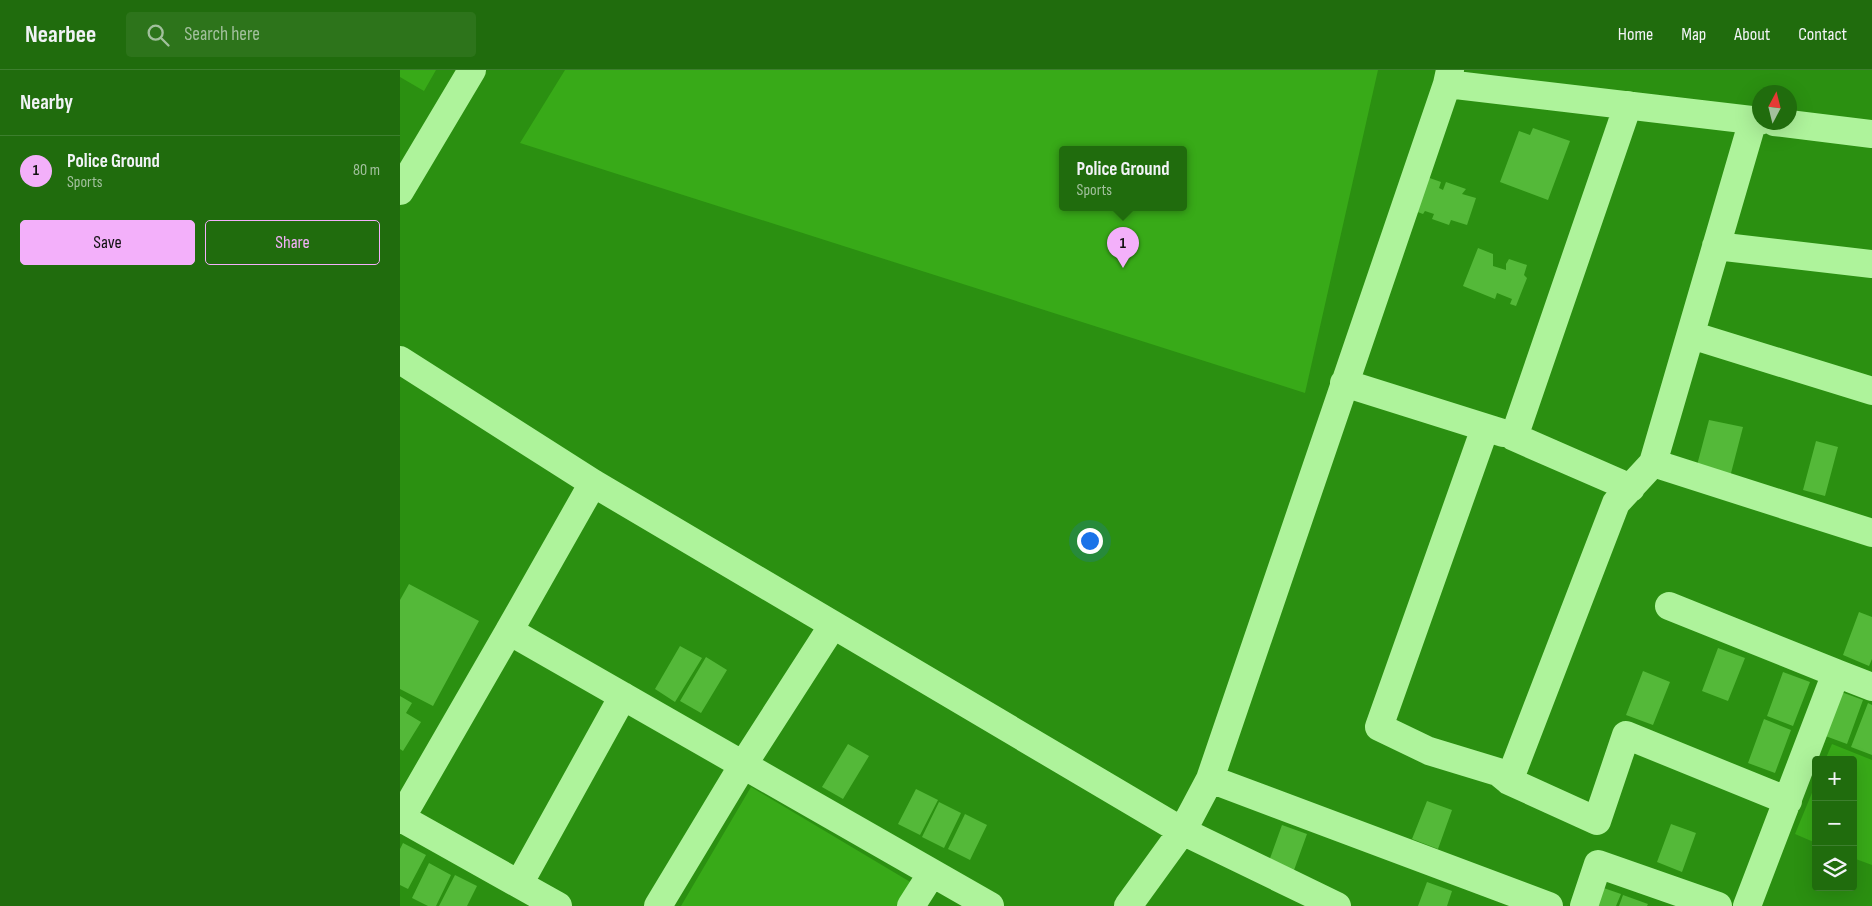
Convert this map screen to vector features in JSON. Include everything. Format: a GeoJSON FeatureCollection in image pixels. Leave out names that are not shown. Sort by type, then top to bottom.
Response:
{"type":"FeatureCollection","features":[{"type":"Feature","properties":{"kind":"street"},"geometry":{"type":"LineString","coordinates":[[400,191],[472,70]]}},
{"type":"Feature","properties":{"kind":"street"},"geometry":{"type":"LineString","coordinates":[[1128,906],[1182,831],[1210,779],[1449,77],[1628,105],[1752,120]]}},
{"type":"Feature","properties":{"kind":"street"},"geometry":{"type":"LineString","coordinates":[[1514,437],[1628,105]]}},
{"type":"Feature","properties":{"kind":"street"},"geometry":{"type":"LineString","coordinates":[[1797,125],[1872,134]]}},
{"type":"Feature","properties":{"kind":"street"},"geometry":{"type":"LineString","coordinates":[[1509,781],[1616,503],[1653,464],[1716,246],[1759,130]]}},
{"type":"Feature","properties":{"kind":"street"},"geometry":{"type":"LineString","coordinates":[[1716,246],[1872,264]]}},
{"type":"Feature","properties":{"kind":"street"},"geometry":{"type":"LineString","coordinates":[[1690,336],[1872,391]]}},
{"type":"Feature","properties":{"kind":"street"},"geometry":{"type":"LineString","coordinates":[[400,360],[593,483],[1182,831],[1337,906]]}},
{"type":"Feature","properties":{"kind":"street"},"geometry":{"type":"LineString","coordinates":[[1344,383],[1514,437],[1631,488]]}},
{"type":"Feature","properties":{"kind":"street"},"geometry":{"type":"LineString","coordinates":[[1485,428],[1379,727],[1429,751],[1498,772],[1509,781],[1597,821],[1626,735],[1788,801]]}},
{"type":"Feature","properties":{"kind":"street"},"geometry":{"type":"LineString","coordinates":[[1653,464],[1872,533]]}},
{"type":"Feature","properties":{"kind":"street"},"geometry":{"type":"LineString","coordinates":[[558,906],[401,819],[593,483]]}},
{"type":"Feature","properties":{"kind":"street"},"geometry":{"type":"LineString","coordinates":[[1668,606],[1872,687]]}},
{"type":"Feature","properties":{"kind":"street"},"geometry":{"type":"LineString","coordinates":[[658,906],[742,765],[833,625]]}},
{"type":"Feature","properties":{"kind":"street"},"geometry":{"type":"LineString","coordinates":[[509,631],[990,906]]}},
{"type":"Feature","properties":{"kind":"street"},"geometry":{"type":"LineString","coordinates":[[1747,906],[1836,673]]}},
{"type":"Feature","properties":{"kind":"street"},"geometry":{"type":"LineString","coordinates":[[518,884],[623,696]]}},
{"type":"Feature","properties":{"kind":"street"},"geometry":{"type":"LineString","coordinates":[[1210,779],[1549,906]]}},
{"type":"Feature","properties":{"kind":"street"},"geometry":{"type":"LineString","coordinates":[[1584,906],[1598,864],[1718,906]]}},
{"type":"Feature","properties":{"kind":"street"},"geometry":{"type":"LineString","coordinates":[[911,906],[932,873]]}},
{"type":"Feature","properties":{"kind":"green space"},"geometry":{"type":"Polygon","coordinates":[[[400,70],[436,70],[424,91],[400,77],[400,70]]]}},
{"type":"Feature","properties":{"kind":"green space"},"geometry":{"type":"Polygon","coordinates":[[[565,70],[1378,70],[1305,393],[520,143],[565,70]]]}},
{"type":"Feature","properties":{"kind":"green space"},"geometry":{"type":"Polygon","coordinates":[[[1832,744],[1872,760],[1872,865],[1857,859],[1857,756],[1827,756],[1832,744]]]}},
{"type":"Feature","properties":{"kind":"green space"},"geometry":{"type":"Polygon","coordinates":[[[751,787],[912,883],[898,906],[681,906],[751,787]]]}},
{"type":"Feature","properties":{"kind":"green space"},"geometry":{"type":"Polygon","coordinates":[[[1812,793],[1812,841],[1795,834],[1812,793]]]}},
{"type":"Feature","properties":{"kind":"building"},"geometry":{"type":"Polygon","coordinates":[[[1533,128],[1570,141],[1548,200],[1500,182],[1519,131],[1530,135],[1533,128]]]}},
{"type":"Feature","properties":{"kind":"building"},"geometry":{"type":"Polygon","coordinates":[[[1424,176],[1441,182],[1439,188],[1443,190],[1446,182],[1466,189],[1462,194],[1476,198],[1467,225],[1451,220],[1449,225],[1432,219],[1434,214],[1425,211],[1423,214],[1412,210],[1424,176]]]}},
{"type":"Feature","properties":{"kind":"building"},"geometry":{"type":"Polygon","coordinates":[[[1478,248],[1493,254],[1493,266],[1506,270],[1506,264],[1509,259],[1527,265],[1524,275],[1527,278],[1516,306],[1510,304],[1512,299],[1497,293],[1495,299],[1463,286],[1478,248]]]}},
{"type":"Feature","properties":{"kind":"building"},"geometry":{"type":"Polygon","coordinates":[[[1709,420],[1743,427],[1730,477],[1696,469],[1709,420]]]}},
{"type":"Feature","properties":{"kind":"building"},"geometry":{"type":"Polygon","coordinates":[[[1816,441],[1838,447],[1825,496],[1803,490],[1816,441]]]}},
{"type":"Feature","properties":{"kind":"building"},"geometry":{"type":"Polygon","coordinates":[[[409,584],[479,621],[433,706],[400,689],[400,600],[409,584]]]}},
{"type":"Feature","properties":{"kind":"building"},"geometry":{"type":"Polygon","coordinates":[[[1859,612],[1872,617],[1872,659],[1869,666],[1843,655],[1859,612]]]}},
{"type":"Feature","properties":{"kind":"building"},"geometry":{"type":"Polygon","coordinates":[[[680,646],[702,658],[675,702],[655,689],[680,646]]]}},
{"type":"Feature","properties":{"kind":"building"},"geometry":{"type":"Polygon","coordinates":[[[1718,648],[1745,658],[1728,701],[1702,691],[1718,648]]]}},
{"type":"Feature","properties":{"kind":"building"},"geometry":{"type":"Polygon","coordinates":[[[706,657],[727,670],[701,713],[680,701],[706,657]]]}},
{"type":"Feature","properties":{"kind":"building"},"geometry":{"type":"Polygon","coordinates":[[[1643,671],[1670,682],[1653,725],[1626,715],[1643,671]]]}},
{"type":"Feature","properties":{"kind":"building"},"geometry":{"type":"Polygon","coordinates":[[[1783,672],[1810,682],[1793,726],[1767,716],[1783,672]]]}},
{"type":"Feature","properties":{"kind":"building"},"geometry":{"type":"Polygon","coordinates":[[[1836,690],[1863,700],[1847,744],[1820,734],[1836,690]]]}},
{"type":"Feature","properties":{"kind":"building"},"geometry":{"type":"Polygon","coordinates":[[[400,696],[412,703],[406,713],[421,722],[403,751],[400,749],[400,696]]]}},
{"type":"Feature","properties":{"kind":"building"},"geometry":{"type":"Polygon","coordinates":[[[1868,703],[1872,705],[1872,755],[1851,747],[1868,703]]]}},
{"type":"Feature","properties":{"kind":"building"},"geometry":{"type":"Polygon","coordinates":[[[1764,719],[1791,730],[1775,773],[1748,763],[1764,719]]]}},
{"type":"Feature","properties":{"kind":"building"},"geometry":{"type":"Polygon","coordinates":[[[848,744],[869,756],[843,799],[822,787],[848,744]]]}},
{"type":"Feature","properties":{"kind":"building"},"geometry":{"type":"Polygon","coordinates":[[[916,789],[938,800],[920,835],[898,824],[916,789]]]}},
{"type":"Feature","properties":{"kind":"building"},"geometry":{"type":"Polygon","coordinates":[[[1427,801],[1452,810],[1438,849],[1412,839],[1427,801]]]}},
{"type":"Feature","properties":{"kind":"building"},"geometry":{"type":"Polygon","coordinates":[[[939,802],[961,813],[944,848],[922,837],[939,802]]]}},
{"type":"Feature","properties":{"kind":"building"},"geometry":{"type":"Polygon","coordinates":[[[965,814],[987,825],[970,860],[948,849],[965,814]]]}},
{"type":"Feature","properties":{"kind":"building"},"geometry":{"type":"Polygon","coordinates":[[[1671,824],[1696,833],[1682,872],[1657,862],[1671,824]]]}},
{"type":"Feature","properties":{"kind":"building"},"geometry":{"type":"Polygon","coordinates":[[[1282,825],[1307,834],[1293,873],[1268,864],[1282,825]]]}},
{"type":"Feature","properties":{"kind":"building"},"geometry":{"type":"Polygon","coordinates":[[[403,843],[426,855],[408,889],[400,885],[400,849],[403,843]]]}},
{"type":"Feature","properties":{"kind":"building"},"geometry":{"type":"Polygon","coordinates":[[[429,863],[451,875],[436,906],[428,906],[412,898],[429,863]]]}},
{"type":"Feature","properties":{"kind":"building"},"geometry":{"type":"Polygon","coordinates":[[[455,875],[477,886],[467,906],[439,906],[455,875]]]}},
{"type":"Feature","properties":{"kind":"building"},"geometry":{"type":"Polygon","coordinates":[[[1427,882],[1452,891],[1447,906],[1418,906],[1427,882]]]}},
{"type":"Feature","properties":{"kind":"building"},"geometry":{"type":"Polygon","coordinates":[[[1595,885],[1621,894],[1616,906],[1588,906],[1595,885]]]}},
{"type":"Feature","properties":{"kind":"building"},"geometry":{"type":"Polygon","coordinates":[[[1623,895],[1648,904],[1647,906],[1619,906],[1623,895]]]}},
{"type":"Feature","properties":{"kind":"place","name":"Police Ground"},"geometry":{"type":"Point","coordinates":[1123,268]}}]}
